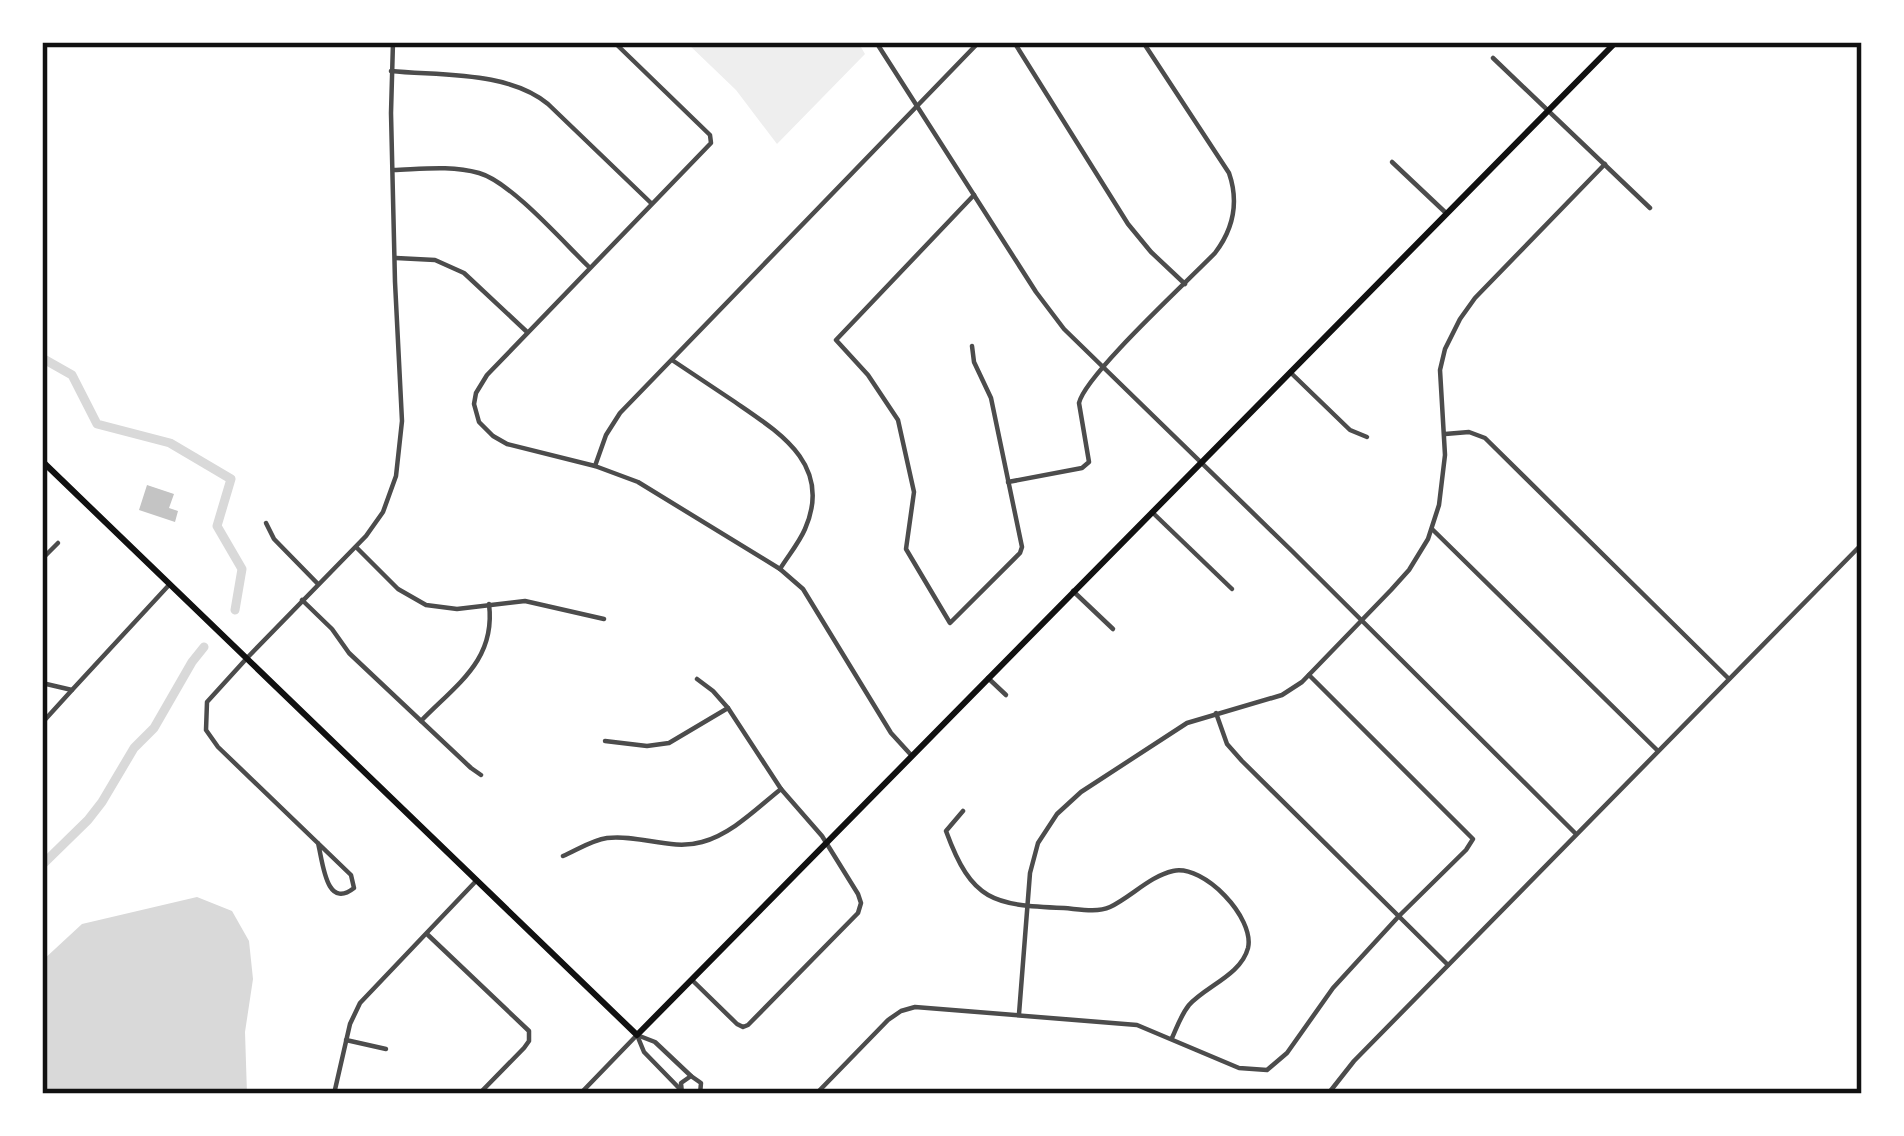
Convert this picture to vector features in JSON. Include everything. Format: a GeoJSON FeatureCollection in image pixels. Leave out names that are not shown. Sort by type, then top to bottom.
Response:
{"type":"FeatureCollection","features":[{"type":"Feature","properties":{"kind":"main road"},"geometry":{"type":"LineString","coordinates":[[42,461],[637,1035],[1616,42]]}},
{"type":"Feature","properties":{"kind":"street"},"geometry":{"type":"LineString","coordinates":[[318,843],[330,887],[335,893],[350,893],[352,875],[218,747],[206,730],[207,702],[356,548],[383,512],[399,461],[393,42]]}},
{"type":"Feature","properties":{"kind":"street"},"geometry":{"type":"LineString","coordinates":[[614,42],[712,140],[479,387],[475,416],[487,432],[507,444],[638,482],[780,569],[803,589],[891,733],[912,756]]}},
{"type":"Feature","properties":{"kind":"street"},"geometry":{"type":"LineString","coordinates":[[876,42],[1036,292],[1064,328],[1576,834]]}},
{"type":"Feature","properties":{"kind":"street"},"geometry":{"type":"LineString","coordinates":[[595,466],[614,421],[980,42]]}},
{"type":"Feature","properties":{"kind":"street"},"geometry":{"type":"LineString","coordinates":[[1014,42],[1128,224],[1185,284]]}},
{"type":"Feature","properties":{"kind":"street"},"geometry":{"type":"LineString","coordinates":[[1008,482],[1082,468],[1089,462],[1079,398],[1224,242],[1232,222],[1235,194],[1223,162],[1143,42]]}},
{"type":"Feature","properties":{"kind":"street"},"geometry":{"type":"LineString","coordinates":[[1493,58],[1650,208]]}},
{"type":"Feature","properties":{"kind":"street"},"geometry":{"type":"LineString","coordinates":[[391,71],[505,82],[530,91],[651,203]]}},
{"type":"Feature","properties":{"kind":"street"},"geometry":{"type":"LineString","coordinates":[[1392,162],[1446,213]]}},
{"type":"Feature","properties":{"kind":"street"},"geometry":{"type":"LineString","coordinates":[[1019,1014],[1030,873],[1043,834],[1081,792],[1187,723],[1282,695],[1309,676],[1409,570],[1432,530],[1443,481],[1440,370],[1445,349],[1475,298],[1605,164]]}},
{"type":"Feature","properties":{"kind":"street"},"geometry":{"type":"LineString","coordinates":[[393,170],[443,167],[488,176],[589,267]]}},
{"type":"Feature","properties":{"kind":"street"},"geometry":{"type":"LineString","coordinates":[[972,346],[974,362],[991,398],[1022,543],[1020,553],[947,622],[906,549],[914,492],[898,420],[868,375],[836,342],[974,195]]}},
{"type":"Feature","properties":{"kind":"street"},"geometry":{"type":"LineString","coordinates":[[396,258],[435,260],[464,273],[527,332]]}},
{"type":"Feature","properties":{"kind":"street"},"geometry":{"type":"LineString","coordinates":[[672,360],[780,433],[802,459],[809,475],[811,510],[802,535],[780,569]]}},
{"type":"Feature","properties":{"kind":"street"},"geometry":{"type":"LineString","coordinates":[[1290,372],[1350,430],[1367,437]]}},
{"type":"Feature","properties":{"kind":"street"},"geometry":{"type":"LineString","coordinates":[[1444,434],[1469,431],[1485,438],[1729,679]]}},
{"type":"Feature","properties":{"kind":"street"},"geometry":{"type":"LineString","coordinates":[[1152,512],[1232,590]]}},
{"type":"Feature","properties":{"kind":"street"},"geometry":{"type":"LineString","coordinates":[[266,524],[274,539],[318,584]]}},
{"type":"Feature","properties":{"kind":"street"},"geometry":{"type":"LineString","coordinates":[[1432,530],[1657,750]]}},
{"type":"Feature","properties":{"kind":"street"},"geometry":{"type":"LineString","coordinates":[[42,559],[58,543]]}},
{"type":"Feature","properties":{"kind":"street"},"geometry":{"type":"LineString","coordinates":[[1328,1094],[1354,1061],[1862,544]]}},
{"type":"Feature","properties":{"kind":"street"},"geometry":{"type":"LineString","coordinates":[[356,548],[398,589],[441,609],[525,601],[604,620]]}},
{"type":"Feature","properties":{"kind":"street"},"geometry":{"type":"LineString","coordinates":[[42,723],[169,585]]}},
{"type":"Feature","properties":{"kind":"street"},"geometry":{"type":"LineString","coordinates":[[1073,591],[1113,629]]}},
{"type":"Feature","properties":{"kind":"street"},"geometry":{"type":"LineString","coordinates":[[302,601],[349,653],[481,775]]}},
{"type":"Feature","properties":{"kind":"street"},"geometry":{"type":"LineString","coordinates":[[422,721],[481,658],[490,636],[489,604]]}},
{"type":"Feature","properties":{"kind":"street"},"geometry":{"type":"LineString","coordinates":[[816,1094],[888,1021],[901,1011],[923,1007],[1131,1024],[1239,1068],[1267,1070],[1287,1053],[1333,988],[1472,842],[1472,836],[1309,676]]}},
{"type":"Feature","properties":{"kind":"street"},"geometry":{"type":"LineString","coordinates":[[988,678],[1006,695]]}},
{"type":"Feature","properties":{"kind":"street"},"geometry":{"type":"LineString","coordinates":[[691,979],[743,1027],[860,908],[858,894],[826,843],[782,789],[728,708],[697,679]]}},
{"type":"Feature","properties":{"kind":"street"},"geometry":{"type":"LineString","coordinates":[[42,683],[70,690]]}},
{"type":"Feature","properties":{"kind":"street"},"geometry":{"type":"LineString","coordinates":[[605,741],[647,746],[669,743],[728,708]]}},
{"type":"Feature","properties":{"kind":"street"},"geometry":{"type":"LineString","coordinates":[[1216,712],[1227,743],[1242,761],[1448,965]]}},
{"type":"Feature","properties":{"kind":"street"},"geometry":{"type":"LineString","coordinates":[[563,856],[610,838],[702,842],[730,829],[782,789]]}},
{"type":"Feature","properties":{"kind":"street"},"geometry":{"type":"LineString","coordinates":[[962,811],[946,831],[969,879],[990,898],[1028,907],[1101,910],[1168,872],[1188,870],[1206,880],[1241,916],[1249,946],[1239,965],[1188,1006],[1172,1038]]}},
{"type":"Feature","properties":{"kind":"street"},"geometry":{"type":"LineString","coordinates":[[334,1094],[354,1014],[367,993],[477,880]]}},
{"type":"Feature","properties":{"kind":"street"},"geometry":{"type":"LineString","coordinates":[[426,933],[529,1031],[524,1048],[479,1094]]}},
{"type":"Feature","properties":{"kind":"street"},"geometry":{"type":"LineString","coordinates":[[637,1035],[655,1042],[701,1082],[701,1094]]}},
{"type":"Feature","properties":{"kind":"street"},"geometry":{"type":"LineString","coordinates":[[637,1035],[644,1052],[681,1091]]}},
{"type":"Feature","properties":{"kind":"street"},"geometry":{"type":"LineString","coordinates":[[580,1094],[637,1035]]}},
{"type":"Feature","properties":{"kind":"street"},"geometry":{"type":"LineString","coordinates":[[346,1040],[386,1049]]}},
{"type":"Feature","properties":{"kind":"street"},"geometry":{"type":"LineString","coordinates":[[681,1091],[683,1080],[691,1076]]}},
{"type":"Feature","properties":{"kind":"shaded area"},"geometry":{"type":"Polygon","coordinates":[[[686,42],[858,42],[865,54],[777,144],[736,90],[686,42]]]}},
{"type":"Feature","properties":{"kind":"shaded area"},"geometry":{"type":"Polygon","coordinates":[[[197,897],[232,911],[249,941],[253,979],[245,1032],[247,1094],[42,1094],[42,961],[82,924],[197,897]]]}},
{"type":"Feature","properties":{"kind":"building"},"geometry":{"type":"Polygon","coordinates":[[[147,485],[174,494],[169,508],[178,511],[175,522],[139,510],[147,485]]]}},
{"type":"Feature","properties":{"kind":"waterway"},"geometry":{"type":"LineString","coordinates":[[42,358],[72,375],[97,424],[170,443],[231,479],[217,526],[242,569],[235,610]]}},
{"type":"Feature","properties":{"kind":"waterway"},"geometry":{"type":"LineString","coordinates":[[42,865],[102,802],[204,647]]}}]}
